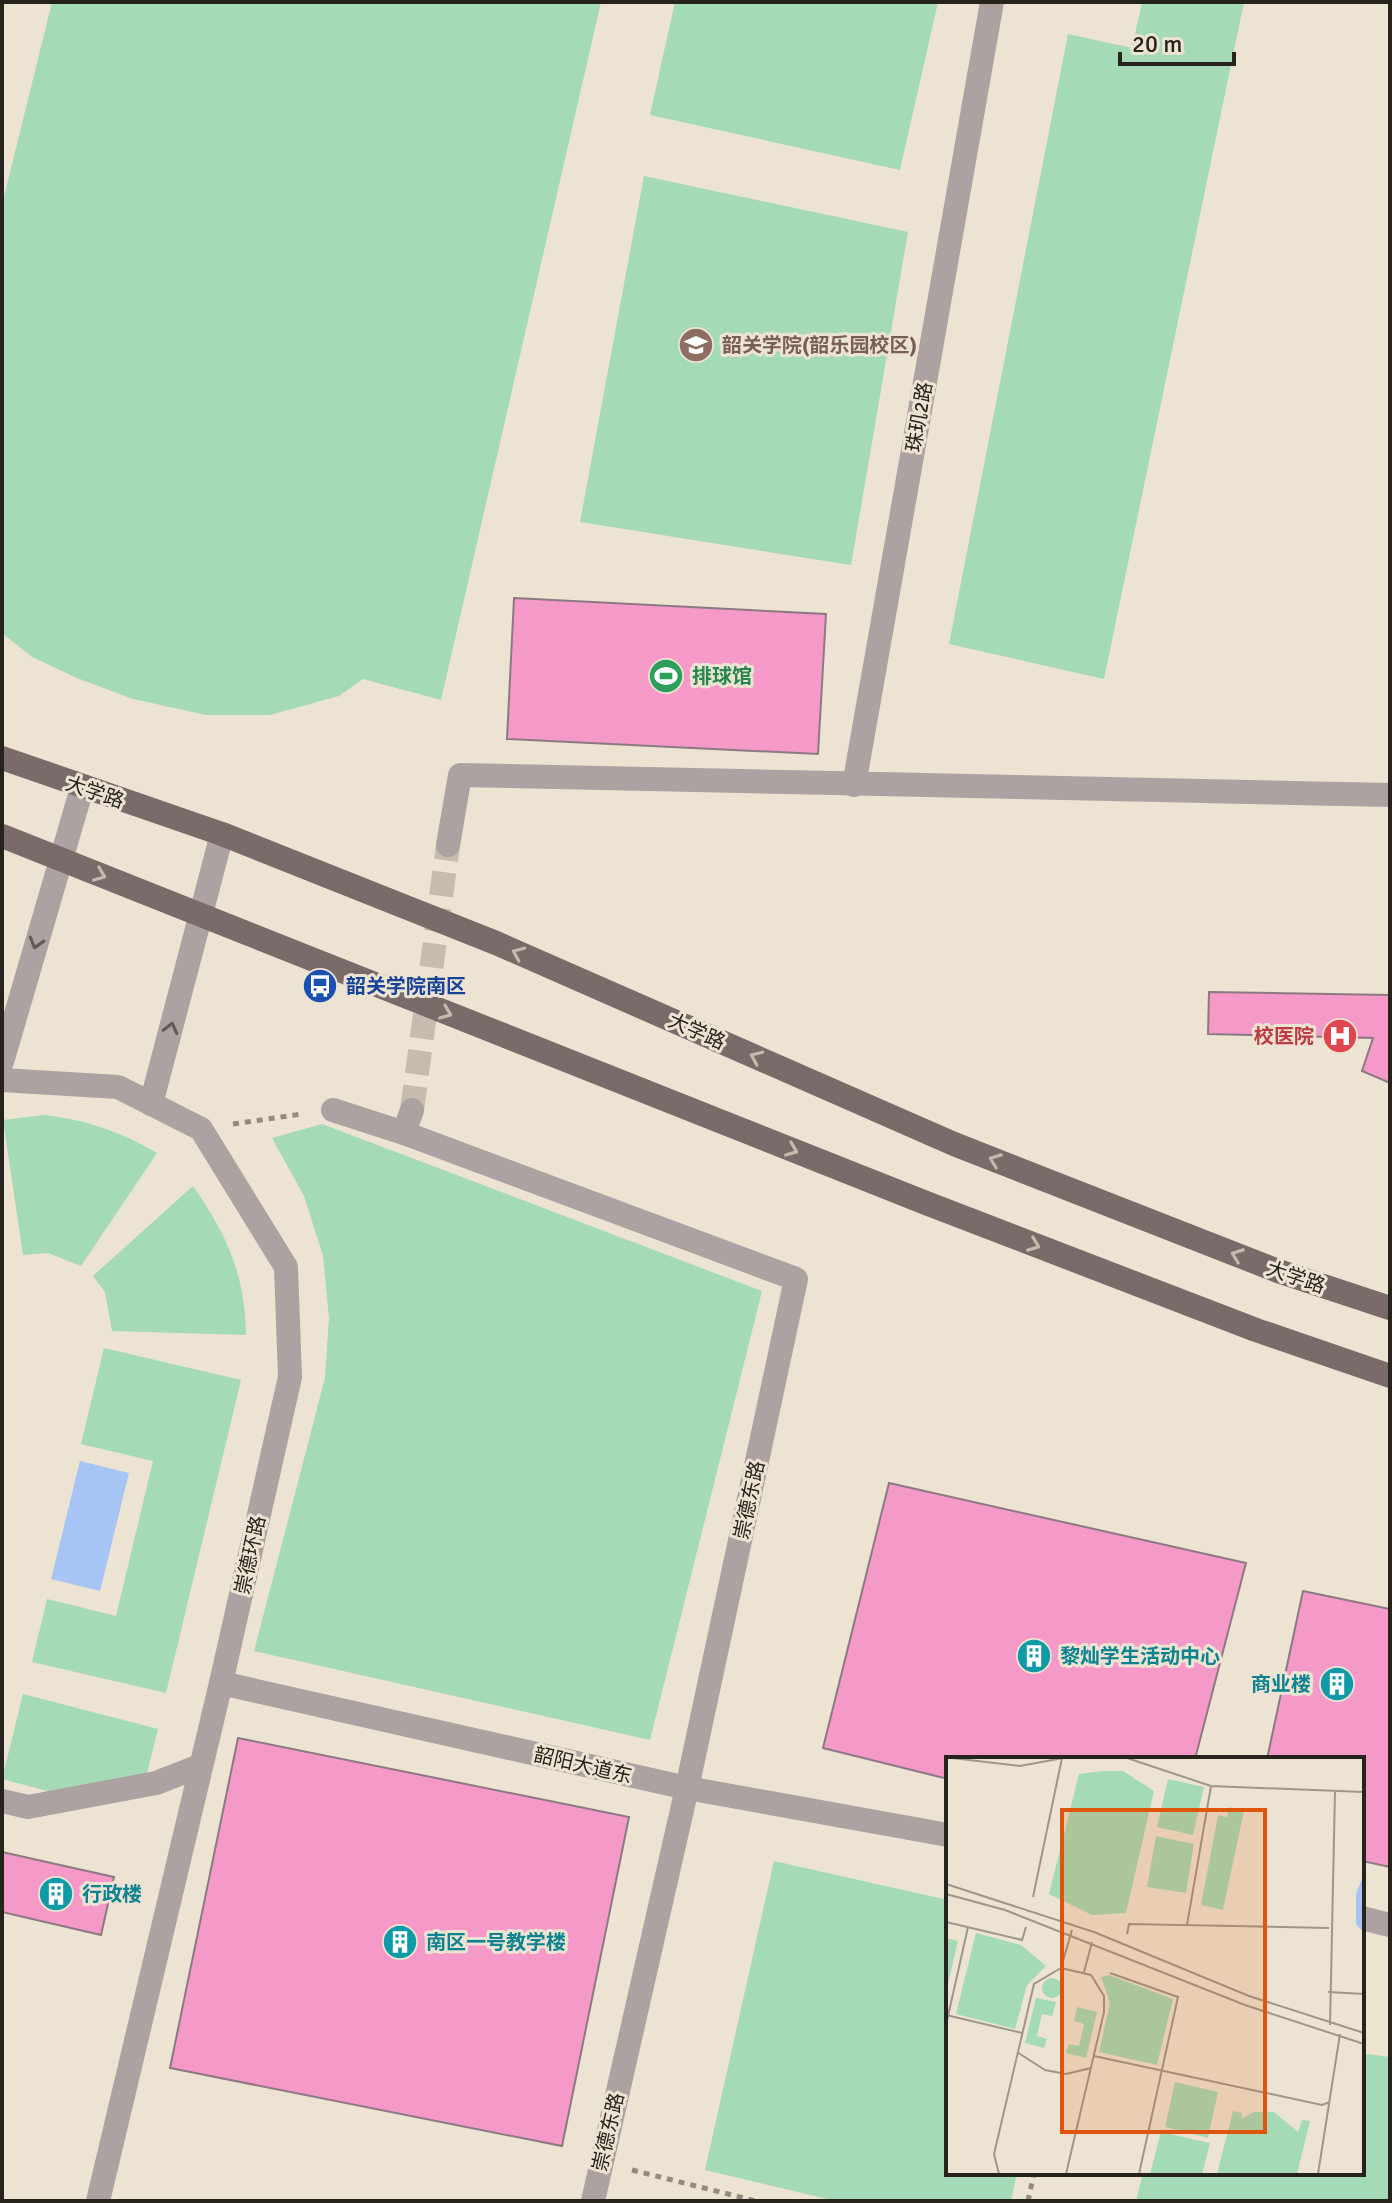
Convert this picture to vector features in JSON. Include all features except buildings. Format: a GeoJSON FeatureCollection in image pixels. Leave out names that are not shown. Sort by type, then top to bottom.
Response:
{"type":"FeatureCollection","features":[{"type":"Feature","properties":{"kind":"main road","name":"大学路"},"geometry":{"type":"LineString","coordinates":[[2,758],[222,834],[496,943],[954,1144],[1278,1271],[1390,1308]]}},
{"type":"Feature","properties":{"kind":"main road"},"geometry":{"type":"LineString","coordinates":[[2,836],[940,1209],[1256,1330],[1390,1376]]}},
{"type":"Feature","properties":{"kind":"lane","name":"珠玑2路"},"geometry":{"type":"LineString","coordinates":[[854,785],[992,2]]}},
{"type":"Feature","properties":{"kind":"lane"},"geometry":{"type":"LineString","coordinates":[[448,845],[460,775],[1390,795]]}},
{"type":"Feature","properties":{"kind":"lane"},"geometry":{"type":"LineString","coordinates":[[2,1062],[82,788]]}},
{"type":"Feature","properties":{"kind":"lane"},"geometry":{"type":"LineString","coordinates":[[151,1104],[222,834]]}},
{"type":"Feature","properties":{"kind":"lane"},"geometry":{"type":"LineString","coordinates":[[2,1080],[118,1087],[201,1129]]}},
{"type":"Feature","properties":{"kind":"lane","name":"崇德东路"},"geometry":{"type":"LineString","coordinates":[[333,1110],[404,1133],[796,1279],[687,1788],[593,2201]]}},
{"type":"Feature","properties":{"kind":"lane"},"geometry":{"type":"LineString","coordinates":[[404,1133],[412,1110]]}},
{"type":"Feature","properties":{"kind":"lane","name":"崇德环路"},"geometry":{"type":"LineString","coordinates":[[98,2201],[290,1377],[286,1267],[201,1129]]}},
{"type":"Feature","properties":{"kind":"lane","name":"韶阳大道东"},"geometry":{"type":"LineString","coordinates":[[221,1683],[687,1788],[946,1835]]}},
{"type":"Feature","properties":{"kind":"lane"},"geometry":{"type":"LineString","coordinates":[[2,1801],[28,1807],[156,1783],[200,1766]]}},
{"type":"Feature","properties":{"kind":"lane"},"geometry":{"type":"LineString","coordinates":[[1364,1918],[1390,1925]]}},
{"type":"Feature","properties":{"kind":"path"},"geometry":{"type":"LineString","coordinates":[[201,1129],[333,1110]]}},
{"type":"Feature","properties":{"kind":"path"},"geometry":{"type":"LineString","coordinates":[[601,2162],[756,2201]]}},
{"type":"Feature","properties":{"kind":"path"},"geometry":{"type":"LineString","coordinates":[[1028,2201],[1034,2175]]}},
{"type":"Feature","properties":{"kind":"green space"},"geometry":{"type":"Polygon","coordinates":[[[52,2],[601,2],[441,700],[363,679],[339,696],[270,715],[206,715],[133,699],[77,678],[32,657],[2,633],[2,205],[52,2]]]}},
{"type":"Feature","properties":{"kind":"green space"},"geometry":{"type":"Polygon","coordinates":[[[675,2],[938,2],[900,170],[650,115],[675,2]]]}},
{"type":"Feature","properties":{"kind":"green space"},"geometry":{"type":"Polygon","coordinates":[[[1142,2],[1244,2],[1104,679],[949,644],[1068,34],[1132,48],[1142,2]]]}},
{"type":"Feature","properties":{"kind":"green space"},"geometry":{"type":"Polygon","coordinates":[[[644,176],[908,232],[851,565],[580,522],[644,176]]]}},
{"type":"Feature","properties":{"kind":"green space"},"geometry":{"type":"Polygon","coordinates":[[[44,1115],[102,1128],[130,1138],[157,1153],[81,1266],[48,1253],[23,1255],[3,1120],[44,1115]]]}},
{"type":"Feature","properties":{"kind":"green space"},"geometry":{"type":"Polygon","coordinates":[[[322,1124],[762,1291],[650,1740],[254,1651],[325,1378],[329,1318],[323,1256],[304,1196],[272,1138],[322,1124]]]}},
{"type":"Feature","properties":{"kind":"green space"},"geometry":{"type":"Polygon","coordinates":[[[193,1186],[232,1256],[242,1293],[246,1335],[112,1331],[105,1292],[93,1276],[193,1186]]]}},
{"type":"Feature","properties":{"kind":"green space"},"geometry":{"type":"Polygon","coordinates":[[[104,1348],[241,1380],[166,1693],[32,1662],[47,1599],[116,1616],[153,1461],[81,1444],[104,1348]]]}},
{"type":"Feature","properties":{"kind":"green space"},"geometry":{"type":"Polygon","coordinates":[[[23,1694],[158,1729],[146,1777],[59,1794],[2,1779],[23,1694]]]}},
{"type":"Feature","properties":{"kind":"green space"},"geometry":{"type":"Polygon","coordinates":[[[774,1861],[946,1900],[946,2175],[1017,2175],[1011,2201],[836,2201],[705,2170],[774,1861]]]}},
{"type":"Feature","properties":{"kind":"green space"},"geometry":{"type":"Polygon","coordinates":[[[1364,2055],[1390,2057],[1390,2201],[1136,2201],[1142,2175],[1364,2175],[1364,2055]]]}},
{"type":"Feature","properties":{"kind":"water"},"geometry":{"type":"Polygon","coordinates":[[[80,1461],[129,1473],[100,1591],[51,1579],[80,1461]]]}},
{"type":"Feature","properties":{"kind":"tunnel"},"geometry":{"type":"LineString","coordinates":[[412,1110],[448,845]]}},
{"type":"Feature","properties":{"kind":"place","name":"韶关学院(韶乐园校区)"},"geometry":{"type":"Point","coordinates":[696,345]}},
{"type":"Feature","properties":{"kind":"place","name":"排球馆"},"geometry":{"type":"Point","coordinates":[666,676]}},
{"type":"Feature","properties":{"kind":"place","name":"韶关学院南区"},"geometry":{"type":"Point","coordinates":[320,986]}},
{"type":"Feature","properties":{"kind":"place","name":"校医院"},"geometry":{"type":"Point","coordinates":[1340,1036]}},
{"type":"Feature","properties":{"kind":"place","name":"黎灿学生活动中心"},"geometry":{"type":"Point","coordinates":[1034,1656]}},
{"type":"Feature","properties":{"kind":"place","name":"商业楼"},"geometry":{"type":"Point","coordinates":[1337,1684]}},
{"type":"Feature","properties":{"kind":"place","name":"行政楼"},"geometry":{"type":"Point","coordinates":[56,1894]}},
{"type":"Feature","properties":{"kind":"place","name":"南区一号教学楼"},"geometry":{"type":"Point","coordinates":[400,1942]}}]}
